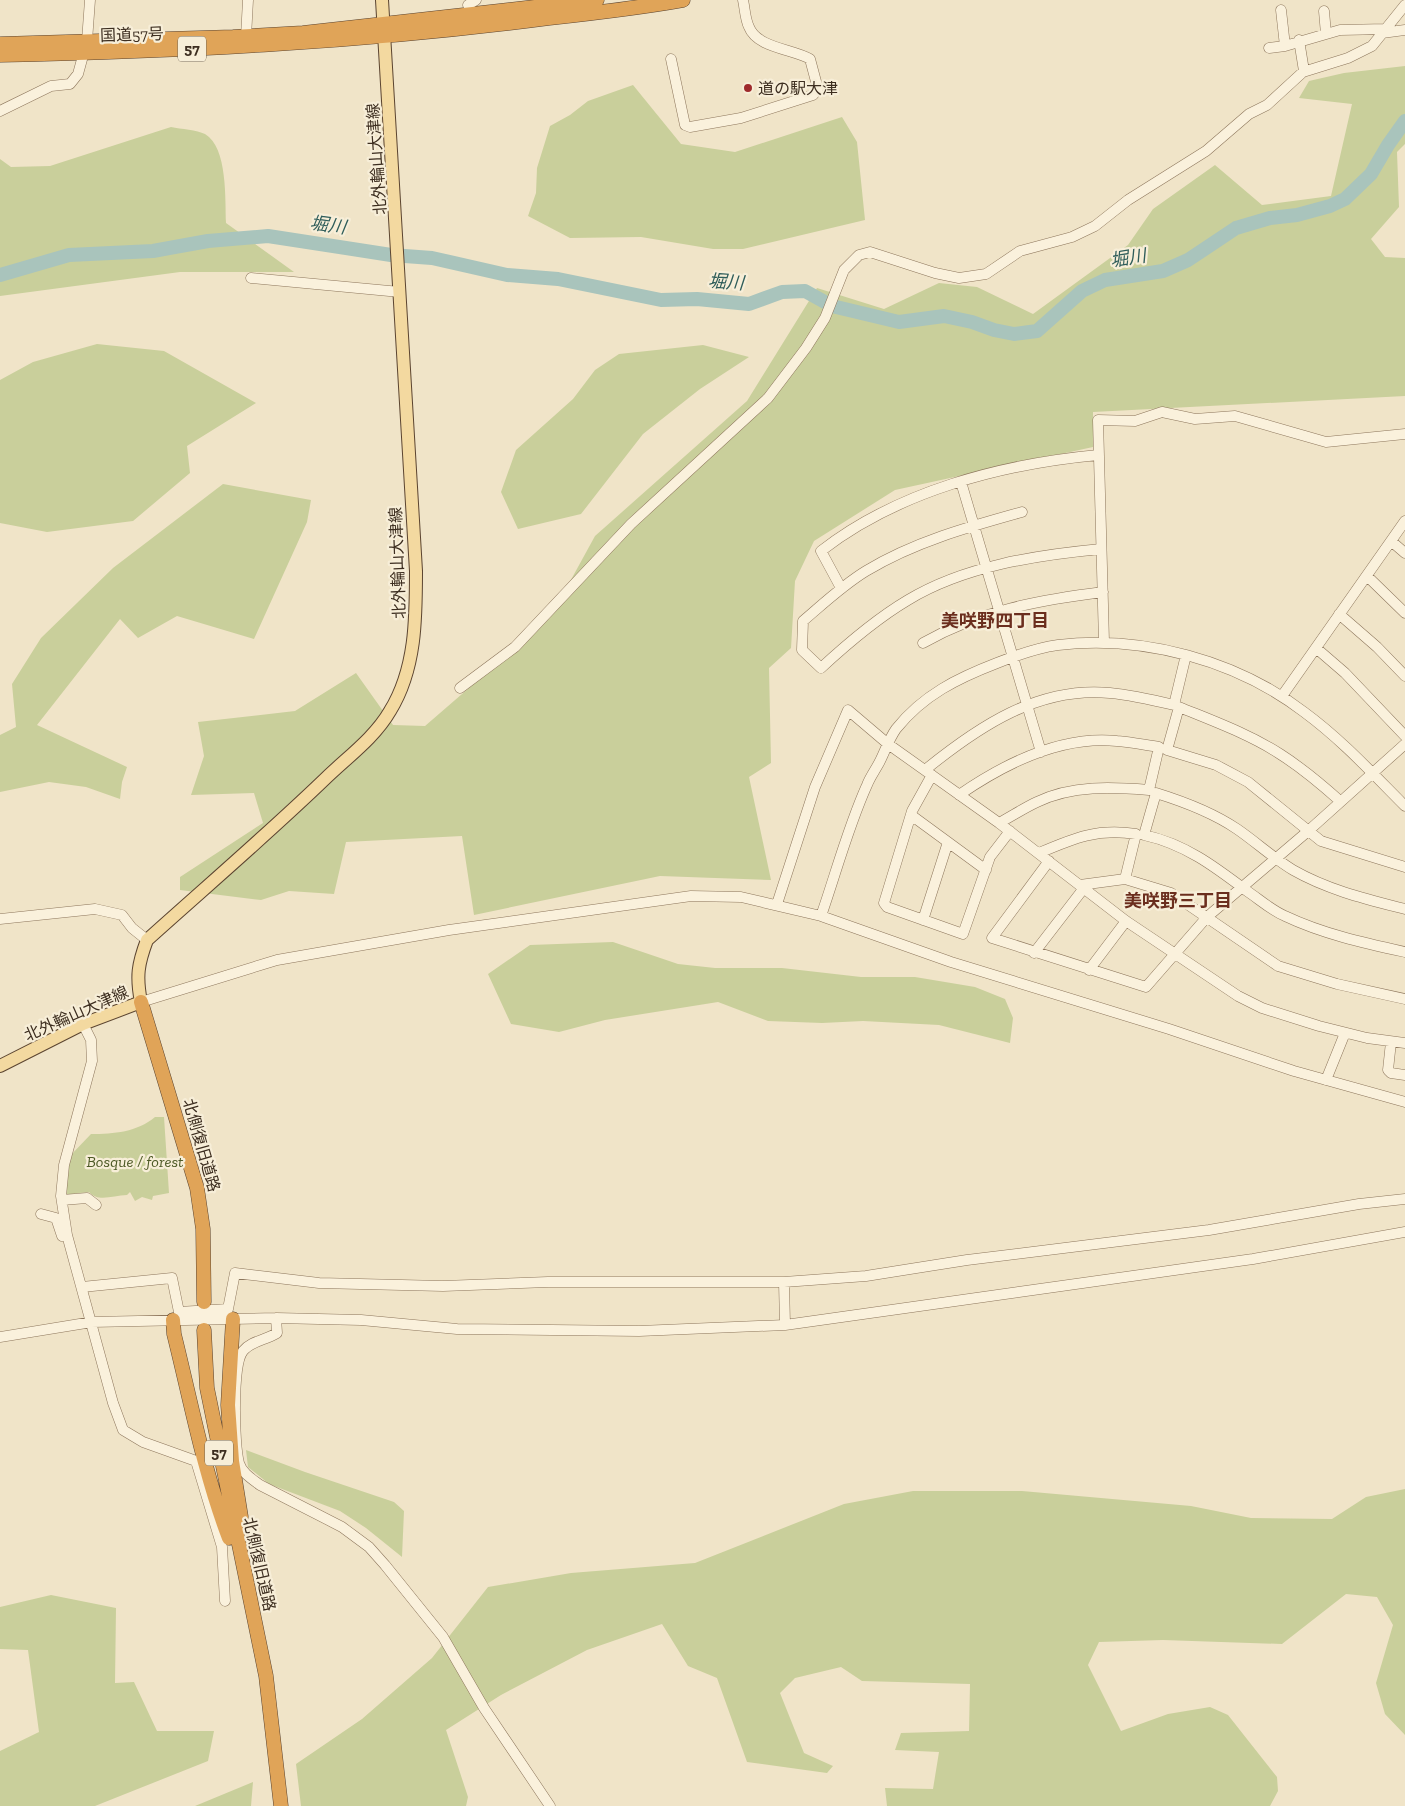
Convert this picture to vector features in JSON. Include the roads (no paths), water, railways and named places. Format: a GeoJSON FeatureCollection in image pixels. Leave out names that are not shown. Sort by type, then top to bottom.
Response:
{"type":"FeatureCollection","features":[{"type":"Feature","properties":{"kind":"highway","name":"57"},"geometry":{"type":"LineString","coordinates":[[384,30],[464,30],[547,8],[598,0]]}},
{"type":"Feature","properties":{"kind":"highway","name":"57"},"geometry":{"type":"LineString","coordinates":[[547,8],[683,0]]}},
{"type":"Feature","properties":{"kind":"highway","name":"国道57号"},"geometry":{"type":"LineString","coordinates":[[0,44],[85,47],[240,48],[384,30]]}},
{"type":"Feature","properties":{"kind":"highway","name":"国道57号"},"geometry":{"type":"LineString","coordinates":[[0,55],[246,36],[384,30]]}},
{"type":"Feature","properties":{"kind":"highway","name":"北側復旧道路"},"geometry":{"type":"LineString","coordinates":[[141,1002],[197,1188],[203,1229],[204,1302]]}},
{"type":"Feature","properties":{"kind":"highway"},"geometry":{"type":"LineString","coordinates":[[233,1319],[228,1404],[232,1461],[244,1536],[244,1575]]}},
{"type":"Feature","properties":{"kind":"highway"},"geometry":{"type":"LineString","coordinates":[[173,1320],[176,1344],[220,1515],[244,1575]]}},
{"type":"Feature","properties":{"kind":"highway","name":"北側復旧道路"},"geometry":{"type":"LineString","coordinates":[[204,1330],[207,1388],[266,1676],[281,1806]]}},
{"type":"Feature","properties":{"kind":"main road","name":"北外輪山大津線"},"geometry":{"type":"LineString","coordinates":[[0,1066],[84,1024],[141,1002],[137,980],[139,961],[147,940],[306,797],[376,730],[391,711],[400,692],[415,634],[416,571],[393,148],[382,0]]}},
{"type":"Feature","properties":{"kind":"street"},"geometry":{"type":"LineString","coordinates":[[0,111],[51,86],[70,84],[78,74],[85,47],[90,0]]}},
{"type":"Feature","properties":{"kind":"street"},"geometry":{"type":"LineString","coordinates":[[246,36],[248,0]]}},
{"type":"Feature","properties":{"kind":"street"},"geometry":{"type":"LineString","coordinates":[[671,59],[685,125],[690,127],[741,118],[813,95],[818,89],[810,59],[799,52],[768,43],[756,36],[749,28],[743,0]]}},
{"type":"Feature","properties":{"kind":"street"},"geometry":{"type":"LineString","coordinates":[[460,688],[515,647],[631,524],[768,398],[806,348],[825,318],[844,270],[859,255],[870,252],[935,273],[959,278],[986,274],[1020,251],[1072,237],[1095,226],[1128,200],[1206,151],[1249,114],[1267,105],[1304,71],[1364,51],[1372,46],[1405,5]]}},
{"type":"Feature","properties":{"kind":"street"},"geometry":{"type":"LineString","coordinates":[[1281,10],[1284,46]]}},
{"type":"Feature","properties":{"kind":"street"},"geometry":{"type":"LineString","coordinates":[[1324,10],[1326,34]]}},
{"type":"Feature","properties":{"kind":"street"},"geometry":{"type":"LineString","coordinates":[[1269,48],[1284,46],[1299,40],[1340,30],[1405,30]]}},
{"type":"Feature","properties":{"kind":"street"},"geometry":{"type":"LineString","coordinates":[[1299,40],[1304,71]]}},
{"type":"Feature","properties":{"kind":"street"},"geometry":{"type":"LineString","coordinates":[[251,278],[400,292]]}},
{"type":"Feature","properties":{"kind":"street"},"geometry":{"type":"LineString","coordinates":[[1104,642],[1098,420],[1136,421],[1162,412],[1196,419],[1235,416],[1326,442],[1405,434]]}},
{"type":"Feature","properties":{"kind":"street"},"geometry":{"type":"LineString","coordinates":[[841,588],[822,551],[866,519],[961,482],[1008,467],[1051,459],[1098,455]]}},
{"type":"Feature","properties":{"kind":"street"},"geometry":{"type":"LineString","coordinates":[[961,482],[1041,752]]}},
{"type":"Feature","properties":{"kind":"street"},"geometry":{"type":"LineString","coordinates":[[1022,512],[973,526],[899,554],[865,572],[841,588],[803,621],[802,650],[821,668],[858,635],[908,599],[932,587],[986,569],[1043,556],[1102,549]]}},
{"type":"Feature","properties":{"kind":"street"},"geometry":{"type":"LineString","coordinates":[[1282,696],[1405,521]]}},
{"type":"Feature","properties":{"kind":"street"},"geometry":{"type":"LineString","coordinates":[[1391,541],[1405,553]]}},
{"type":"Feature","properties":{"kind":"street"},"geometry":{"type":"LineString","coordinates":[[1367,576],[1405,613]]}},
{"type":"Feature","properties":{"kind":"street"},"geometry":{"type":"LineString","coordinates":[[923,643],[945,631],[999,611],[1031,602],[1103,592]]}},
{"type":"Feature","properties":{"kind":"street"},"geometry":{"type":"LineString","coordinates":[[1339,614],[1378,647],[1405,676]]}},
{"type":"Feature","properties":{"kind":"street"},"geometry":{"type":"LineString","coordinates":[[821,916],[867,785],[896,730],[913,710],[934,693],[958,678],[1013,657],[1057,645],[1104,642],[1139,645],[1186,655],[1230,669],[1282,696],[1342,743],[1405,806]]}},
{"type":"Feature","properties":{"kind":"street"},"geometry":{"type":"LineString","coordinates":[[1316,648],[1345,673],[1405,736]]}},
{"type":"Feature","properties":{"kind":"street"},"geometry":{"type":"LineString","coordinates":[[1125,879],[1153,792],[1176,706],[1186,655]]}},
{"type":"Feature","properties":{"kind":"street"},"geometry":{"type":"LineString","coordinates":[[1010,831],[990,857],[963,934],[887,907],[884,903],[912,815],[929,772],[964,738],[996,719],[1027,706],[1072,694],[1108,693],[1176,706],[1246,736],[1278,753],[1307,772],[1340,801]]}},
{"type":"Feature","properties":{"kind":"street"},"geometry":{"type":"LineString","coordinates":[[777,904],[815,787],[848,710],[888,744],[1010,831],[1126,921],[1238,996],[1262,1008],[1345,1033],[1405,1043]]}},
{"type":"Feature","properties":{"kind":"street"},"geometry":{"type":"LineString","coordinates":[[960,795],[986,776],[1041,752],[1078,743],[1116,740],[1163,749],[1216,765],[1248,782],[1307,832],[1332,846],[1405,867]]}},
{"type":"Feature","properties":{"kind":"street"},"geometry":{"type":"LineString","coordinates":[[1049,861],[992,935],[996,940],[1146,987],[1207,917],[1274,858],[1307,832],[1405,744]]}},
{"type":"Feature","properties":{"kind":"street"},"geometry":{"type":"LineString","coordinates":[[1000,824],[1038,801],[1064,793],[1091,788],[1120,788],[1153,792],[1191,804],[1216,816],[1236,828],[1274,858],[1321,885],[1348,895],[1405,909]]}},
{"type":"Feature","properties":{"kind":"street"},"geometry":{"type":"LineString","coordinates":[[912,815],[986,870]]}},
{"type":"Feature","properties":{"kind":"street"},"geometry":{"type":"LineString","coordinates":[[1039,853],[1086,834],[1119,831],[1140,834],[1183,847],[1200,856],[1285,916],[1318,930],[1405,952]]}},
{"type":"Feature","properties":{"kind":"street"},"geometry":{"type":"LineString","coordinates":[[923,920],[948,842]]}},
{"type":"Feature","properties":{"kind":"street"},"geometry":{"type":"LineString","coordinates":[[1034,952],[1082,887],[1125,879],[1171,893],[1278,966],[1337,984],[1405,999]]}},
{"type":"Feature","properties":{"kind":"street"},"geometry":{"type":"LineString","coordinates":[[141,1002],[277,960],[449,930],[691,896],[741,897],[777,904],[821,916],[951,962],[1169,1029],[1326,1080],[1405,1102]]}},
{"type":"Feature","properties":{"kind":"street"},"geometry":{"type":"LineString","coordinates":[[0,919],[95,909],[122,915],[132,928],[147,940]]}},
{"type":"Feature","properties":{"kind":"street"},"geometry":{"type":"LineString","coordinates":[[1089,970],[1126,921]]}},
{"type":"Feature","properties":{"kind":"street"},"geometry":{"type":"LineString","coordinates":[[84,1024],[91,1040],[92,1062],[64,1165],[61,1186],[68,1235],[122,1430],[143,1442],[196,1461],[222,1547],[225,1601]]}},
{"type":"Feature","properties":{"kind":"street"},"geometry":{"type":"LineString","coordinates":[[1326,1080],[1345,1033]]}},
{"type":"Feature","properties":{"kind":"street"},"geometry":{"type":"LineString","coordinates":[[1391,1042],[1388,1070],[1391,1073],[1405,1075]]}},
{"type":"Feature","properties":{"kind":"street"},"geometry":{"type":"LineString","coordinates":[[62,1200],[86,1198],[96,1205]]}},
{"type":"Feature","properties":{"kind":"street"},"geometry":{"type":"LineString","coordinates":[[82,1287],[172,1278],[179,1312],[228,1309],[236,1273],[319,1283],[443,1286],[548,1282],[784,1282],[866,1276],[967,1260],[1209,1230],[1358,1204],[1405,1199]]}},
{"type":"Feature","properties":{"kind":"street"},"geometry":{"type":"LineString","coordinates":[[41,1214],[56,1218],[62,1236],[68,1235]]}},
{"type":"Feature","properties":{"kind":"street"},"geometry":{"type":"LineString","coordinates":[[0,1337],[92,1322],[276,1318],[361,1320],[457,1329],[638,1331],[785,1325],[1253,1259],[1405,1232]]}},
{"type":"Feature","properties":{"kind":"street"},"geometry":{"type":"LineString","coordinates":[[784,1282],[785,1325]]}},
{"type":"Feature","properties":{"kind":"street"},"geometry":{"type":"LineString","coordinates":[[276,1318],[277,1333],[266,1341],[254,1343],[243,1351],[237,1364],[236,1396],[239,1464],[248,1477],[260,1485],[350,1533],[369,1547],[385,1564],[443,1637],[484,1708],[550,1806]]}},
{"type":"Feature","properties":{"kind":"waterway","name":"堀川"},"geometry":{"type":"LineString","coordinates":[[0,275],[69,255],[153,251],[208,241],[268,236],[391,255],[432,258],[507,275],[558,279],[661,300],[697,299],[749,304],[782,292],[805,291],[832,306],[899,322],[944,316],[1014,334],[1037,331],[1082,291],[1105,280],[1163,271],[1188,260],[1236,228],[1270,218],[1297,215],[1330,206],[1345,199],[1371,174],[1405,121]]}},
{"type":"Feature","properties":{"kind":"place","name":"道の駅大津"},"geometry":{"type":"Point","coordinates":[748,88]}},
{"type":"Feature","properties":{"kind":"district","name":"美咲野四丁目"},"geometry":{"type":"Point","coordinates":[995,621]}},
{"type":"Feature","properties":{"kind":"district","name":"美咲野三丁目"},"geometry":{"type":"Point","coordinates":[1178,901]}},
{"type":"Feature","properties":{"kind":"park label","name":"Bosque / forest"},"geometry":{"type":"Point","coordinates":[135,1161]}}]}
